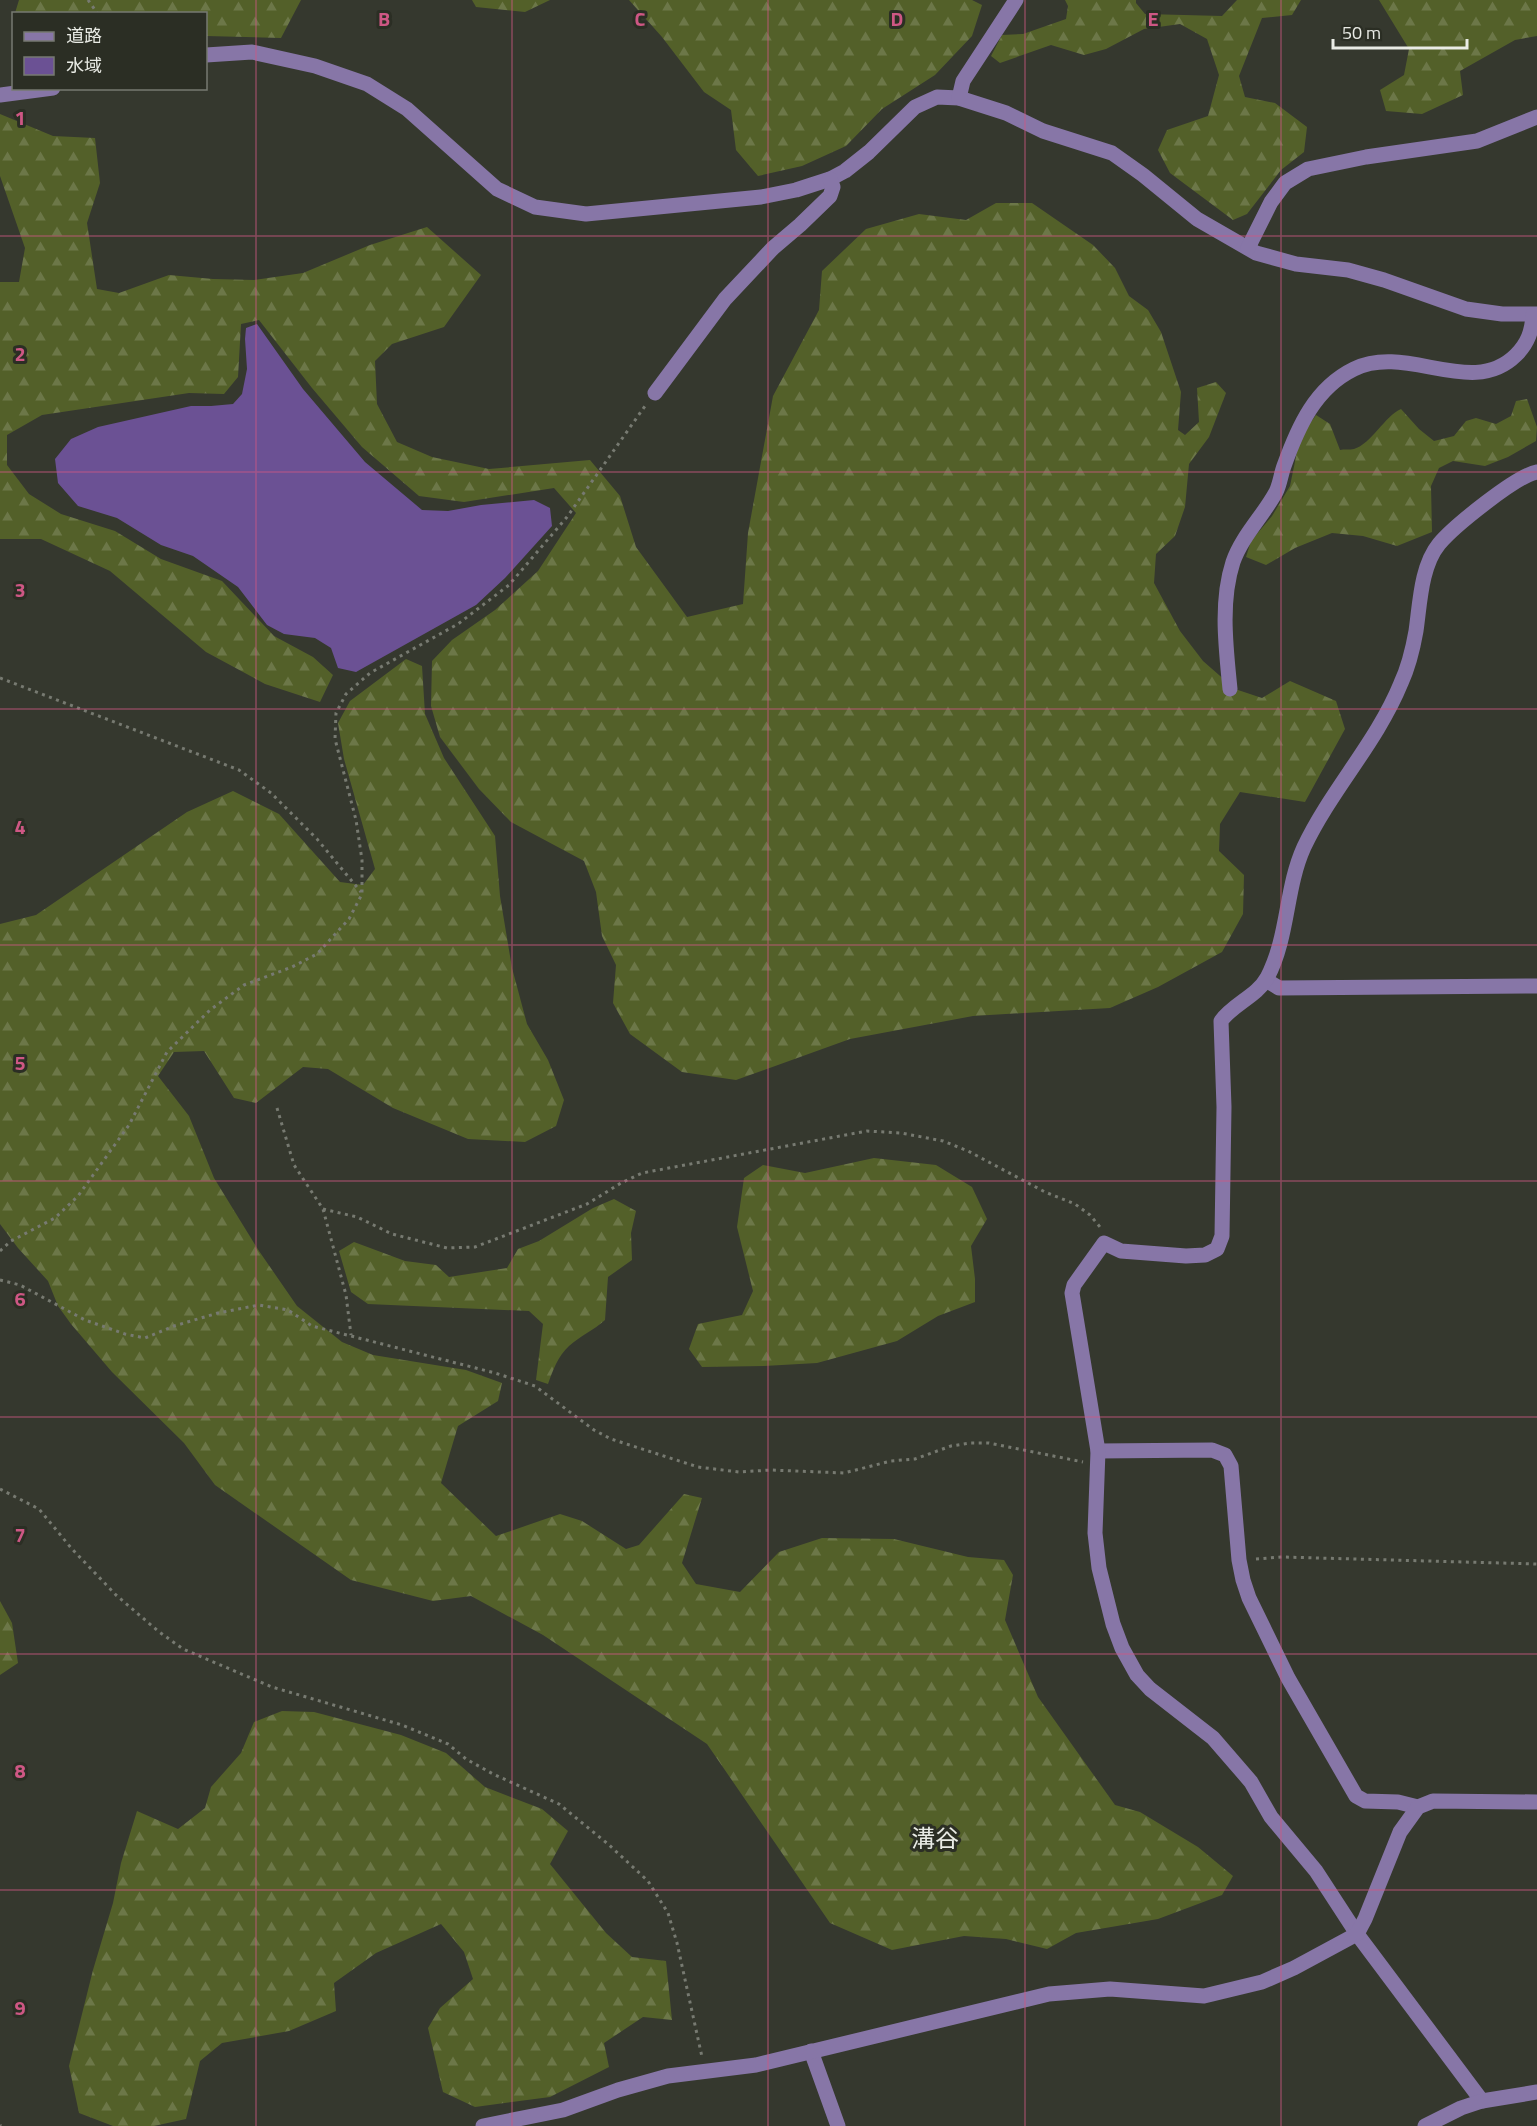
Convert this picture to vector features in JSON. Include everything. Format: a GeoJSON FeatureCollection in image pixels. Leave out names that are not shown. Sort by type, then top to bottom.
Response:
{"type":"FeatureCollection","features":[{"type":"Feature","properties":{"kind":"street"},"geometry":{"type":"LineString","coordinates":[[959,98],[963,81],[1016,0]]}},
{"type":"Feature","properties":{"kind":"street"},"geometry":{"type":"LineString","coordinates":[[207,55],[252,52],[315,66],[367,84],[408,109],[498,189],[535,207],[586,214],[760,197],[796,190],[830,179],[845,171],[869,152],[915,107],[937,97],[959,98],[1006,113],[1043,131],[1112,153],[1197,219],[1256,253],[1296,264],[1348,270],[1384,280],[1466,309],[1502,314],[1535,314],[1525,346],[1507,364],[1490,372],[1466,373],[1389,360],[1356,368],[1334,381],[1309,408],[1283,467],[1277,489],[1248,532],[1233,561],[1226,601],[1230,689]]}},
{"type":"Feature","properties":{"kind":"street"},"geometry":{"type":"LineString","coordinates":[[0,96],[40,90]]}},
{"type":"Feature","properties":{"kind":"street"},"geometry":{"type":"LineString","coordinates":[[1248,248],[1271,202],[1285,183],[1308,169],[1366,157],[1477,141],[1537,117]]}},
{"type":"Feature","properties":{"kind":"street"},"geometry":{"type":"LineString","coordinates":[[655,393],[725,299],[773,248],[830,196],[833,187],[830,179]]}},
{"type":"Feature","properties":{"kind":"street"},"geometry":{"type":"LineString","coordinates":[[1482,2100],[1357,1934],[1317,1871],[1271,1817],[1251,1782],[1213,1738],[1150,1689],[1137,1675],[1122,1648],[1113,1624],[1099,1568],[1095,1533],[1098,1458],[1071,1293],[1074,1285],[1104,1243],[1121,1251],[1186,1256],[1205,1255],[1217,1249],[1222,1236],[1224,1107],[1221,1021],[1227,1013],[1266,980],[1280,948],[1293,883],[1303,849],[1318,821],[1382,721],[1402,682],[1415,634],[1429,562],[1439,544],[1481,506],[1512,483],[1537,472]]}},
{"type":"Feature","properties":{"kind":"street"},"geometry":{"type":"LineString","coordinates":[[1266,980],[1279,988],[1537,986]]}},
{"type":"Feature","properties":{"kind":"street"},"geometry":{"type":"LineString","coordinates":[[1098,1458],[1212,1450],[1225,1455],[1231,1466],[1239,1560],[1243,1580],[1249,1598],[1288,1678],[1356,1796],[1365,1801],[1398,1802],[1418,1807]]}},
{"type":"Feature","properties":{"kind":"street"},"geometry":{"type":"LineString","coordinates":[[483,2126],[563,2110],[618,2090],[668,2076],[756,2064],[1049,1994],[1110,1989],[1204,1996],[1262,1982],[1294,1968],[1357,1934],[1401,1832],[1418,1807],[1433,1801],[1537,1802]]}},
{"type":"Feature","properties":{"kind":"street"},"geometry":{"type":"LineString","coordinates":[[811,2051],[838,2126]]}},
{"type":"Feature","properties":{"kind":"street"},"geometry":{"type":"LineString","coordinates":[[1425,2126],[1482,2100],[1537,2092]]}},
{"type":"Feature","properties":{"kind":"path"},"geometry":{"type":"LineString","coordinates":[[0,1251],[11,1241],[55,1218],[78,1196],[129,1125],[167,1052],[210,1010],[244,985],[291,967],[317,954],[349,919],[362,894],[362,860],[356,819],[335,739],[336,713],[346,694],[370,673],[458,624],[509,585],[567,517],[610,453],[655,393]]}},
{"type":"Feature","properties":{"kind":"path"},"geometry":{"type":"LineString","coordinates":[[0,678],[239,770],[271,793],[317,839],[362,894]]}},
{"type":"Feature","properties":{"kind":"path"},"geometry":{"type":"LineString","coordinates":[[277,1108],[294,1165],[323,1209],[346,1295],[351,1335]]}},
{"type":"Feature","properties":{"kind":"path"},"geometry":{"type":"LineString","coordinates":[[323,1209],[357,1217],[392,1234],[447,1248],[475,1247],[587,1204],[642,1173],[867,1131],[901,1133],[943,1141],[968,1151],[1045,1192],[1075,1204],[1090,1215],[1102,1230],[1104,1243]]}},
{"type":"Feature","properties":{"kind":"path"},"geometry":{"type":"LineString","coordinates":[[0,1280],[20,1285],[85,1320],[125,1334],[145,1338],[174,1326],[218,1313],[259,1305],[288,1310],[312,1326],[535,1386],[594,1430],[611,1439],[698,1467],[738,1472],[771,1470],[844,1473],[891,1461],[915,1459],[951,1446],[970,1443],[989,1443],[1098,1458]]}},
{"type":"Feature","properties":{"kind":"path"},"geometry":{"type":"LineString","coordinates":[[0,1490],[25,1500],[39,1509],[72,1549],[116,1595],[183,1649],[272,1687],[402,1725],[448,1744],[466,1759],[493,1774],[559,1804],[608,1844],[648,1881],[668,1913],[677,1943],[705,2072]]}},
{"type":"Feature","properties":{"kind":"path"},"geometry":{"type":"LineString","coordinates":[[1239,1560],[1282,1557],[1537,1564]]}},
{"type":"Feature","properties":{"kind":"green space"},"geometry":{"type":"Polygon","coordinates":[[[19,0],[301,0],[281,38],[207,36],[207,12],[15,12],[19,0]]]}},
{"type":"Feature","properties":{"kind":"green space"},"geometry":{"type":"Polygon","coordinates":[[[472,0],[550,0],[525,12],[476,7],[472,0]]]}},
{"type":"Feature","properties":{"kind":"green space"},"geometry":{"type":"Polygon","coordinates":[[[629,0],[972,0],[982,5],[972,36],[935,75],[882,109],[846,146],[802,166],[758,176],[736,150],[731,110],[704,92],[662,37],[629,0]]]}},
{"type":"Feature","properties":{"kind":"green space"},"geometry":{"type":"Polygon","coordinates":[[[1065,0],[1136,0],[1145,14],[1222,16],[1237,0],[1301,0],[1292,15],[1262,18],[1239,76],[1245,97],[1275,103],[1307,127],[1304,152],[1281,170],[1247,214],[1233,220],[1170,173],[1158,150],[1167,130],[1208,116],[1219,75],[1207,39],[1180,24],[1144,29],[1106,49],[1084,55],[1051,45],[1000,63],[991,56],[1002,35],[1023,34],[1066,19],[1068,6],[1065,0]]]}},
{"type":"Feature","properties":{"kind":"green space"},"geometry":{"type":"Polygon","coordinates":[[[1379,0],[1537,0],[1537,36],[1515,40],[1460,71],[1463,95],[1422,114],[1386,111],[1380,90],[1404,75],[1409,49],[1379,0]]]}},
{"type":"Feature","properties":{"kind":"green space"},"geometry":{"type":"Polygon","coordinates":[[[0,114],[53,136],[95,138],[100,183],[87,223],[97,289],[119,293],[169,275],[254,280],[303,273],[370,245],[427,227],[481,275],[444,327],[392,344],[375,361],[377,404],[397,442],[432,457],[489,469],[590,460],[620,496],[636,547],[687,617],[743,604],[748,533],[773,396],[819,310],[822,271],[866,229],[919,214],[966,220],[996,203],[1032,203],[1093,245],[1115,268],[1129,296],[1148,310],[1161,332],[1181,392],[1178,430],[1185,435],[1199,422],[1197,388],[1216,382],[1226,393],[1209,437],[1189,464],[1185,507],[1175,536],[1156,554],[1154,583],[1180,631],[1203,661],[1235,689],[1262,698],[1290,681],[1336,701],[1345,729],[1305,802],[1240,792],[1220,824],[1219,851],[1244,875],[1243,914],[1222,952],[1158,987],[1110,1008],[973,1016],[850,1039],[736,1080],[682,1072],[630,1034],[613,1003],[616,965],[602,936],[596,892],[584,861],[511,822],[479,789],[440,737],[431,706],[432,661],[452,640],[495,610],[538,571],[576,513],[554,488],[464,502],[419,496],[362,447],[259,320],[241,324],[238,377],[224,394],[189,393],[42,415],[7,435],[7,465],[29,494],[61,514],[115,531],[161,559],[222,581],[274,636],[313,657],[333,675],[320,702],[265,684],[206,652],[110,571],[41,539],[0,539],[0,282],[19,282],[25,248],[0,176],[0,114]]]}},
{"type":"Feature","properties":{"kind":"green space"},"geometry":{"type":"Polygon","coordinates":[[[1527,399],[1537,427],[1536,441],[1508,457],[1485,466],[1453,461],[1439,468],[1431,486],[1432,532],[1397,546],[1363,536],[1332,533],[1295,548],[1266,565],[1246,557],[1251,541],[1272,516],[1290,486],[1300,437],[1316,415],[1330,424],[1340,450],[1354,449],[1366,442],[1401,409],[1419,429],[1434,441],[1454,436],[1466,421],[1476,418],[1496,424],[1511,416],[1516,401],[1527,399]]]}},
{"type":"Feature","properties":{"kind":"green space"},"geometry":{"type":"Polygon","coordinates":[[[406,659],[422,666],[425,714],[444,758],[495,836],[500,896],[512,968],[527,1024],[548,1060],[564,1100],[556,1126],[525,1142],[468,1139],[393,1108],[328,1069],[303,1067],[256,1103],[234,1098],[204,1051],[174,1052],[158,1076],[189,1116],[214,1178],[259,1251],[297,1306],[342,1342],[373,1355],[466,1370],[502,1383],[498,1401],[458,1426],[441,1483],[496,1536],[560,1514],[582,1521],[626,1549],[639,1545],[684,1494],[702,1498],[682,1563],[696,1584],[740,1592],[779,1552],[822,1538],[894,1539],[968,1557],[1004,1560],[1013,1575],[1005,1620],[1038,1697],[1115,1805],[1140,1812],[1198,1847],[1233,1876],[1222,1895],[1158,1919],[1076,1933],[1047,1949],[1006,1939],[964,1936],[892,1950],[830,1923],[707,1744],[543,1635],[471,1596],[433,1601],[351,1580],[215,1485],[184,1443],[112,1372],[71,1324],[58,1306],[48,1281],[0,1224],[0,924],[36,915],[187,812],[233,791],[279,814],[340,882],[363,885],[375,869],[344,759],[338,723],[350,701],[406,659]]]}},
{"type":"Feature","properties":{"kind":"green space"},"geometry":{"type":"Polygon","coordinates":[[[874,1158],[936,1165],[972,1187],[987,1219],[971,1246],[975,1302],[938,1316],[897,1341],[817,1363],[702,1367],[689,1349],[698,1324],[742,1315],[753,1291],[737,1227],[744,1178],[763,1165],[805,1173],[874,1158]]]}},
{"type":"Feature","properties":{"kind":"green space"},"geometry":{"type":"Polygon","coordinates":[[[614,1199],[636,1211],[631,1233],[632,1260],[608,1277],[605,1320],[565,1350],[548,1384],[536,1380],[543,1324],[529,1311],[368,1304],[351,1292],[339,1251],[354,1242],[405,1261],[436,1265],[449,1277],[507,1268],[518,1249],[539,1241],[593,1208],[614,1199]]]}},
{"type":"Feature","properties":{"kind":"green space"},"geometry":{"type":"Polygon","coordinates":[[[0,1601],[12,1623],[18,1663],[0,1675],[0,1601]]]}},
{"type":"Feature","properties":{"kind":"green space"},"geometry":{"type":"Polygon","coordinates":[[[282,1711],[314,1712],[401,1735],[446,1753],[485,1787],[542,1809],[568,1831],[550,1864],[606,1933],[632,1957],[666,1961],[672,2020],[643,2017],[604,2043],[609,2067],[550,2097],[475,2107],[443,2092],[428,2028],[440,2008],[473,1979],[464,1952],[441,1924],[376,1953],[334,1983],[336,2011],[289,2031],[222,2043],[200,2061],[186,2119],[154,2126],[113,2126],[79,2113],[69,2066],[93,1970],[113,1903],[121,1863],[137,1811],[178,1829],[205,1808],[211,1787],[241,1753],[254,1722],[282,1711]]]}},
{"type":"Feature","properties":{"kind":"water"},"geometry":{"type":"Polygon","coordinates":[[[257,324],[303,389],[365,462],[422,510],[448,511],[534,500],[550,508],[552,526],[505,578],[476,605],[356,672],[338,668],[331,648],[315,638],[284,634],[267,625],[238,587],[193,556],[161,545],[117,518],[78,506],[58,483],[55,459],[71,439],[98,427],[191,406],[233,404],[242,394],[247,369],[246,328],[257,324]]]}},
{"type":"Feature","properties":{"kind":"district","name":"溝谷"},"geometry":{"type":"Point","coordinates":[935,1839]}}]}
